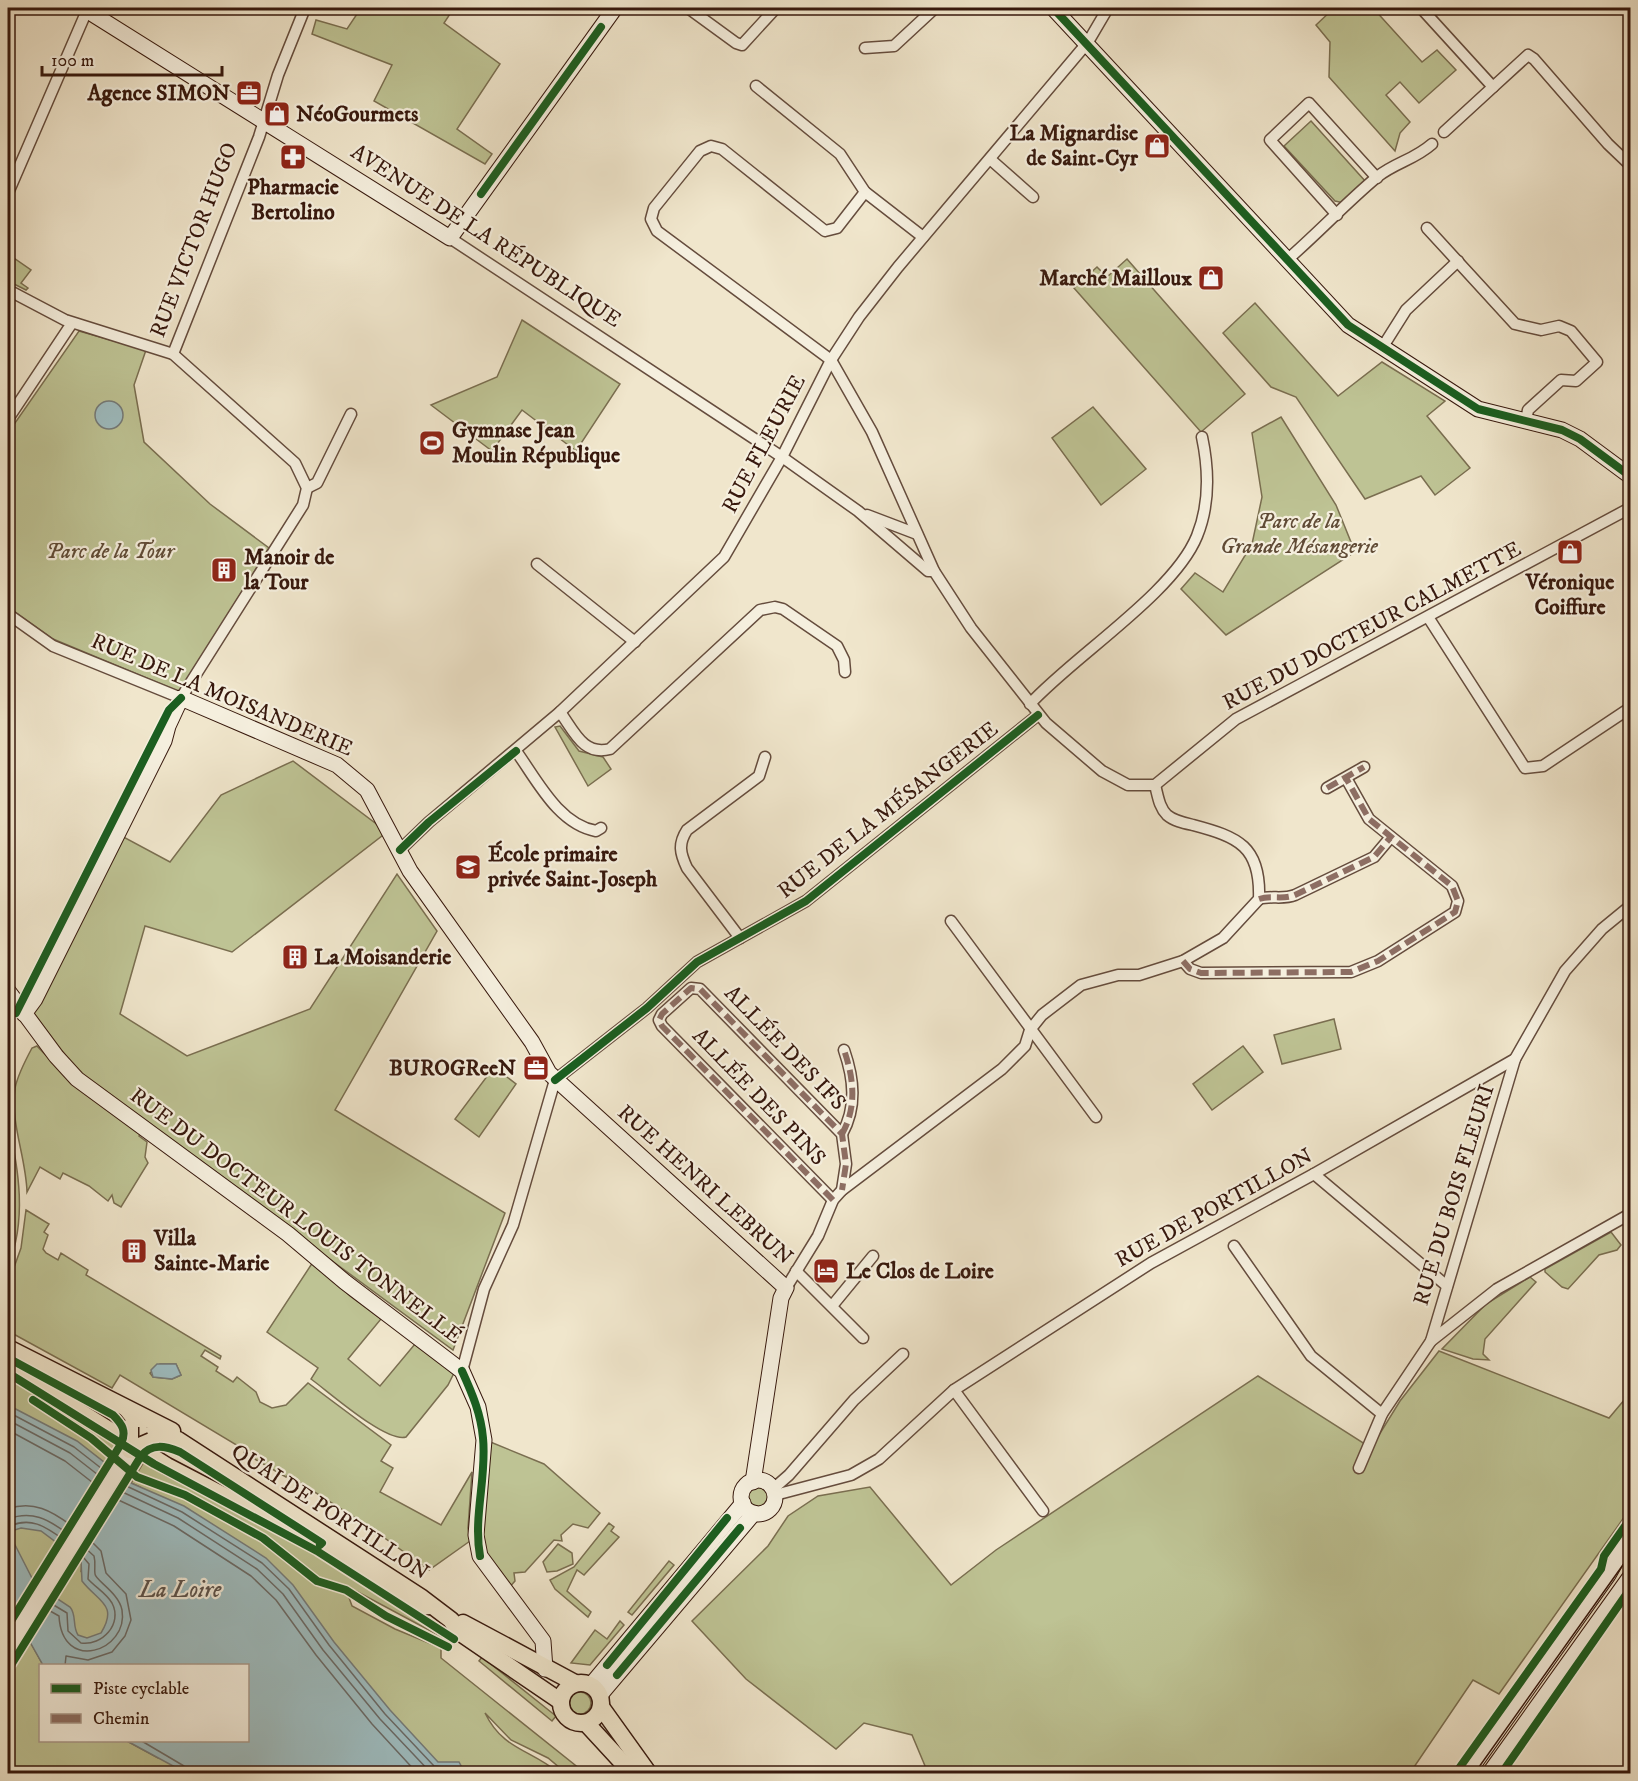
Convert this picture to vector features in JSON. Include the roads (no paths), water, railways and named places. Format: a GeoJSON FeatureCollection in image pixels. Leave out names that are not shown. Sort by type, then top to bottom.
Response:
{"type":"FeatureCollection","features":[{"type":"Feature","properties":{"kind":"main road"},"geometry":{"type":"LineString","coordinates":[[8,1348],[151,1420],[216,1456],[226,1469]]}},
{"type":"Feature","properties":{"kind":"main road"},"geometry":{"type":"LineString","coordinates":[[8,1355],[119,1412],[140,1442]]}},
{"type":"Feature","properties":{"kind":"main road"},"geometry":{"type":"LineString","coordinates":[[8,1367],[320,1546],[414,1607],[430,1606]]}},
{"type":"Feature","properties":{"kind":"main road"},"geometry":{"type":"LineString","coordinates":[[127,1409],[138,1423],[140,1442]]}},
{"type":"Feature","properties":{"kind":"main road","name":"QUAI DE PORTILLON"},"geometry":{"type":"LineString","coordinates":[[140,1442],[163,1434],[226,1469],[422,1598],[455,1626],[560,1701]]}},
{"type":"Feature","properties":{"kind":"main road","name":"QUAI DE PORTILLON"},"geometry":{"type":"LineString","coordinates":[[455,1626],[467,1624],[592,1693],[649,1773]]}},
{"type":"Feature","properties":{"kind":"main road"},"geometry":{"type":"LineString","coordinates":[[565,1689],[592,1693],[596,1717],[586,1723],[567,1719],[563,1714],[560,1701],[565,1689]]}},
{"type":"Feature","properties":{"kind":"main road"},"geometry":{"type":"LineString","coordinates":[[586,1723],[633,1773]]}},
{"type":"Feature","properties":{"kind":"street","name":"AVENUE DE LA RÉPUBLIQUE"},"geometry":{"type":"LineString","coordinates":[[86,8],[450,238],[782,457],[858,511],[928,571],[934,571]]}},
{"type":"Feature","properties":{"kind":"street"},"geometry":{"type":"LineString","coordinates":[[8,193],[11,174],[86,8]]}},
{"type":"Feature","properties":{"kind":"street","name":"RUE VICTOR HUGO"},"geometry":{"type":"LineString","coordinates":[[305,8],[262,120],[259,137],[173,354],[296,463],[307,488]]}},
{"type":"Feature","properties":{"kind":"street"},"geometry":{"type":"LineString","coordinates":[[450,238],[615,8]]}},
{"type":"Feature","properties":{"kind":"street"},"geometry":{"type":"LineString","coordinates":[[688,8],[742,45],[774,9]]}},
{"type":"Feature","properties":{"kind":"street"},"geometry":{"type":"LineString","coordinates":[[865,48],[894,46],[935,8]]}},
{"type":"Feature","properties":{"kind":"street"},"geometry":{"type":"LineString","coordinates":[[1053,8],[1088,42],[1348,325],[1478,409],[1562,430],[1580,439],[1630,476]]}},
{"type":"Feature","properties":{"kind":"street","name":"RUE FLEURIE"},"geometry":{"type":"LineString","coordinates":[[400,850],[429,822],[560,712],[724,557],[782,457],[831,360],[859,317],[923,237],[1088,42],[1108,8]]}},
{"type":"Feature","properties":{"kind":"street"},"geometry":{"type":"LineString","coordinates":[[1420,8],[1493,87]]}},
{"type":"Feature","properties":{"kind":"street"},"geometry":{"type":"LineString","coordinates":[[1444,132],[1528,55],[1608,144],[1630,165]]}},
{"type":"Feature","properties":{"kind":"street"},"geometry":{"type":"LineString","coordinates":[[756,86],[840,154],[865,192],[923,237]]}},
{"type":"Feature","properties":{"kind":"street"},"geometry":{"type":"LineString","coordinates":[[1337,215],[1270,140],[1309,103],[1377,178]]}},
{"type":"Feature","properties":{"kind":"street"},"geometry":{"type":"LineString","coordinates":[[1287,260],[1377,178],[1396,163],[1419,156],[1432,144]]}},
{"type":"Feature","properties":{"kind":"street"},"geometry":{"type":"LineString","coordinates":[[865,192],[837,228],[825,231],[722,149],[711,146],[700,151],[652,213],[653,226],[831,360],[872,432],[934,571],[971,628],[1038,715],[1101,771],[1128,785],[1155,785],[1159,803],[1171,818],[1233,837],[1244,846],[1255,869],[1259,899]]}},
{"type":"Feature","properties":{"kind":"street"},"geometry":{"type":"LineString","coordinates":[[990,159],[1033,197]]}},
{"type":"Feature","properties":{"kind":"street"},"geometry":{"type":"LineString","coordinates":[[1427,228],[1515,324],[1541,330],[1559,326],[1571,331],[1597,362],[1576,381],[1561,380],[1528,410],[1526,421]]}},
{"type":"Feature","properties":{"kind":"street"},"geometry":{"type":"LineString","coordinates":[[1382,348],[1406,310],[1458,261]]}},
{"type":"Feature","properties":{"kind":"street"},"geometry":{"type":"LineString","coordinates":[[8,290],[72,323],[173,354]]}},
{"type":"Feature","properties":{"kind":"street"},"geometry":{"type":"LineString","coordinates":[[8,419],[72,323]]}},
{"type":"Feature","properties":{"kind":"street"},"geometry":{"type":"LineString","coordinates":[[24,1014],[35,999],[164,741],[181,698],[303,505],[307,488],[317,483],[351,414]]}},
{"type":"Feature","properties":{"kind":"street"},"geometry":{"type":"LineString","coordinates":[[1030,704],[1161,585],[1186,557],[1197,538],[1207,496],[1208,471],[1202,437]]}},
{"type":"Feature","properties":{"kind":"street","name":"RUE DU DOCTEUR CALMETTE"},"geometry":{"type":"LineString","coordinates":[[1155,785],[1236,719],[1630,508]]}},
{"type":"Feature","properties":{"kind":"street","name":"AVENUE DE LA RÉPUBLIQUE"},"geometry":{"type":"LineString","coordinates":[[858,511],[917,534]]}},
{"type":"Feature","properties":{"kind":"street"},"geometry":{"type":"LineString","coordinates":[[537,564],[635,642]]}},
{"type":"Feature","properties":{"kind":"street"},"geometry":{"type":"LineString","coordinates":[[560,712],[586,748],[600,752],[610,749],[760,610],[766,607],[783,609],[837,646],[844,660],[845,672]]}},
{"type":"Feature","properties":{"kind":"street","name":"RUE DE LA MOISANDERIE"},"geometry":{"type":"LineString","coordinates":[[8,614],[53,646],[338,765],[367,790],[410,871],[532,1042],[555,1080]]}},
{"type":"Feature","properties":{"kind":"street"},"geometry":{"type":"LineString","coordinates":[[1428,617],[1526,768],[1543,766],[1630,708]]}},
{"type":"Feature","properties":{"kind":"street","name":"RUE DE LA MÉSANGERIE"},"geometry":{"type":"LineString","coordinates":[[555,1080],[638,1015],[690,968],[806,901],[1038,715]]}},
{"type":"Feature","properties":{"kind":"street"},"geometry":{"type":"LineString","coordinates":[[516,751],[568,818],[583,828],[596,831],[601,828]]}},
{"type":"Feature","properties":{"kind":"street"},"geometry":{"type":"LineString","coordinates":[[740,938],[687,868],[681,855],[680,841],[687,830],[759,776],[765,757]]}},
{"type":"Feature","properties":{"kind":"street"},"geometry":{"type":"LineString","coordinates":[[1327,788],[1364,767]]}},
{"type":"Feature","properties":{"kind":"street"},"geometry":{"type":"LineString","coordinates":[[1183,961],[1190,969],[1201,973],[1351,972],[1378,961],[1455,912],[1458,902],[1452,886],[1369,819],[1346,778]]}},
{"type":"Feature","properties":{"kind":"street"},"geometry":{"type":"LineString","coordinates":[[786,1288],[826,1220],[833,1200],[842,1190],[1002,1070],[1025,1046],[1030,1030],[1053,1005],[1085,983],[1118,975],[1140,975],[1183,961],[1223,938],[1259,899],[1266,897],[1287,899],[1295,896],[1374,857],[1390,838]]}},
{"type":"Feature","properties":{"kind":"street"},"geometry":{"type":"LineString","coordinates":[[1515,1059],[1565,971],[1602,929],[1630,906]]}},
{"type":"Feature","properties":{"kind":"street"},"geometry":{"type":"LineString","coordinates":[[951,921],[1096,1117]]}},
{"type":"Feature","properties":{"kind":"street","name":"ALLÉE DES IFS"},"geometry":{"type":"LineString","coordinates":[[659,1020],[662,1014],[691,988],[700,989],[842,1134],[846,1164],[842,1190]]}},
{"type":"Feature","properties":{"kind":"street","name":"RUE DU DOCTEUR LOUIS TONNELLÉ"},"geometry":{"type":"LineString","coordinates":[[8,991],[77,1079],[288,1234],[345,1282],[462,1371],[478,1407],[484,1440],[476,1535],[480,1556],[543,1641],[545,1669]]}},
{"type":"Feature","properties":{"kind":"street","name":"ALLÉE DES PINS"},"geometry":{"type":"LineString","coordinates":[[659,1020],[833,1200]]}},
{"type":"Feature","properties":{"kind":"street"},"geometry":{"type":"LineString","coordinates":[[842,1134],[851,1119],[853,1095],[852,1072],[844,1050]]}},
{"type":"Feature","properties":{"kind":"street","name":"RUE DE PORTILLON"},"geometry":{"type":"LineString","coordinates":[[774,1492],[851,1475],[861,1470],[894,1447],[954,1390],[1151,1263],[1314,1174],[1515,1059]]}},
{"type":"Feature","properties":{"kind":"street","name":"RUE DU BOIS FLEURI"},"geometry":{"type":"LineString","coordinates":[[1431,1341],[1515,1059]]}},
{"type":"Feature","properties":{"kind":"street"},"geometry":{"type":"LineString","coordinates":[[462,1371],[484,1289],[513,1225],[555,1080]]}},
{"type":"Feature","properties":{"kind":"street","name":"RUE HENRI LEBRUN"},"geometry":{"type":"LineString","coordinates":[[555,1080],[786,1288],[781,1298],[753,1482]]}},
{"type":"Feature","properties":{"kind":"street"},"geometry":{"type":"LineString","coordinates":[[1314,1174],[1447,1286]]}},
{"type":"Feature","properties":{"kind":"street"},"geometry":{"type":"LineString","coordinates":[[1359,1468],[1382,1414],[1431,1341],[1497,1289],[1630,1214]]}},
{"type":"Feature","properties":{"kind":"street"},"geometry":{"type":"LineString","coordinates":[[1234,1246],[1311,1356],[1382,1414]]}},
{"type":"Feature","properties":{"kind":"street"},"geometry":{"type":"LineString","coordinates":[[832,1306],[873,1256]]}},
{"type":"Feature","properties":{"kind":"street"},"geometry":{"type":"LineString","coordinates":[[796,1271],[863,1338]]}},
{"type":"Feature","properties":{"kind":"street"},"geometry":{"type":"LineString","coordinates":[[748,1508],[769,1510],[774,1492],[848,1407],[903,1354]]}},
{"type":"Feature","properties":{"kind":"street"},"geometry":{"type":"LineString","coordinates":[[954,1390],[1043,1511]]}},
{"type":"Feature","properties":{"kind":"street"},"geometry":{"type":"LineString","coordinates":[[8,1647],[140,1442]]}},
{"type":"Feature","properties":{"kind":"street"},"geometry":{"type":"LineString","coordinates":[[592,1693],[748,1508],[745,1488],[753,1482],[762,1481],[774,1492]]}},
{"type":"Feature","properties":{"kind":"street"},"geometry":{"type":"LineString","coordinates":[[1467,1773],[1608,1575],[1630,1536]]}},
{"type":"Feature","properties":{"kind":"street"},"geometry":{"type":"LineString","coordinates":[[1489,1773],[1630,1577]]}},
{"type":"Feature","properties":{"kind":"water"},"geometry":{"type":"Polygon","coordinates":[[[109,401],[119,405],[123,415],[119,425],[109,429],[99,425],[95,415],[99,405],[109,401]]]}},
{"type":"Feature","properties":{"kind":"water"},"geometry":{"type":"Polygon","coordinates":[[[157,1364],[176,1364],[181,1375],[172,1379],[153,1377],[151,1370],[157,1364]]]}},
{"type":"Feature","properties":{"kind":"water","name":"La Loire"},"geometry":{"type":"Polygon","coordinates":[[[8,1405],[77,1441],[131,1483],[184,1506],[266,1558],[293,1585],[334,1642],[390,1710],[438,1762],[459,1762],[465,1773],[186,1773],[129,1742],[249,1742],[249,1664],[42,1664],[26,1635],[8,1621],[8,1405]],[[21,1528],[11,1531],[10,1535],[35,1584],[70,1607],[78,1635],[87,1638],[101,1633],[108,1615],[104,1604],[82,1581],[81,1561],[41,1531],[21,1528]]]}},
{"type":"Feature","properties":{"kind":"tram line"},"geometry":{"type":"LineString","coordinates":[[1474,1774],[1630,1555]]}},
{"type":"Feature","properties":{"kind":"place","name":"Agence SIMON"},"geometry":{"type":"Point","coordinates":[249,93]}},
{"type":"Feature","properties":{"kind":"place","name":"NéoGourmets"},"geometry":{"type":"Point","coordinates":[277,114]}},
{"type":"Feature","properties":{"kind":"place","name":"La Mignardise de Saint-Cyr"},"geometry":{"type":"Point","coordinates":[1157,146]}},
{"type":"Feature","properties":{"kind":"place","name":"Pharmacie Bertolino"},"geometry":{"type":"Point","coordinates":[293,157]}},
{"type":"Feature","properties":{"kind":"place","name":"Marché Mailloux"},"geometry":{"type":"Point","coordinates":[1211,278]}},
{"type":"Feature","properties":{"kind":"place","name":"Gymnase Jean Moulin République"},"geometry":{"type":"Point","coordinates":[432,443]}},
{"type":"Feature","properties":{"kind":"place","name":"Véronique Coiffure"},"geometry":{"type":"Point","coordinates":[1570,552]}},
{"type":"Feature","properties":{"kind":"place","name":"Manoir de la Tour"},"geometry":{"type":"Point","coordinates":[224,570]}},
{"type":"Feature","properties":{"kind":"place","name":"École primaire privée Saint-Joseph"},"geometry":{"type":"Point","coordinates":[468,867]}},
{"type":"Feature","properties":{"kind":"place","name":"La Moisanderie"},"geometry":{"type":"Point","coordinates":[295,957]}},
{"type":"Feature","properties":{"kind":"place","name":"BUROGReeN"},"geometry":{"type":"Point","coordinates":[536,1068]}},
{"type":"Feature","properties":{"kind":"place","name":"Villa Sainte-Marie"},"geometry":{"type":"Point","coordinates":[134,1251]}},
{"type":"Feature","properties":{"kind":"place","name":"Le Clos de Loire"},"geometry":{"type":"Point","coordinates":[826,1271]}},
{"type":"Feature","properties":{"kind":"park label","name":"Parc de la Grande Mésangerie"},"geometry":{"type":"Point","coordinates":[1299,534]}},
{"type":"Feature","properties":{"kind":"park label","name":"Parc de la Tour"},"geometry":{"type":"Point","coordinates":[110,551]}}]}
